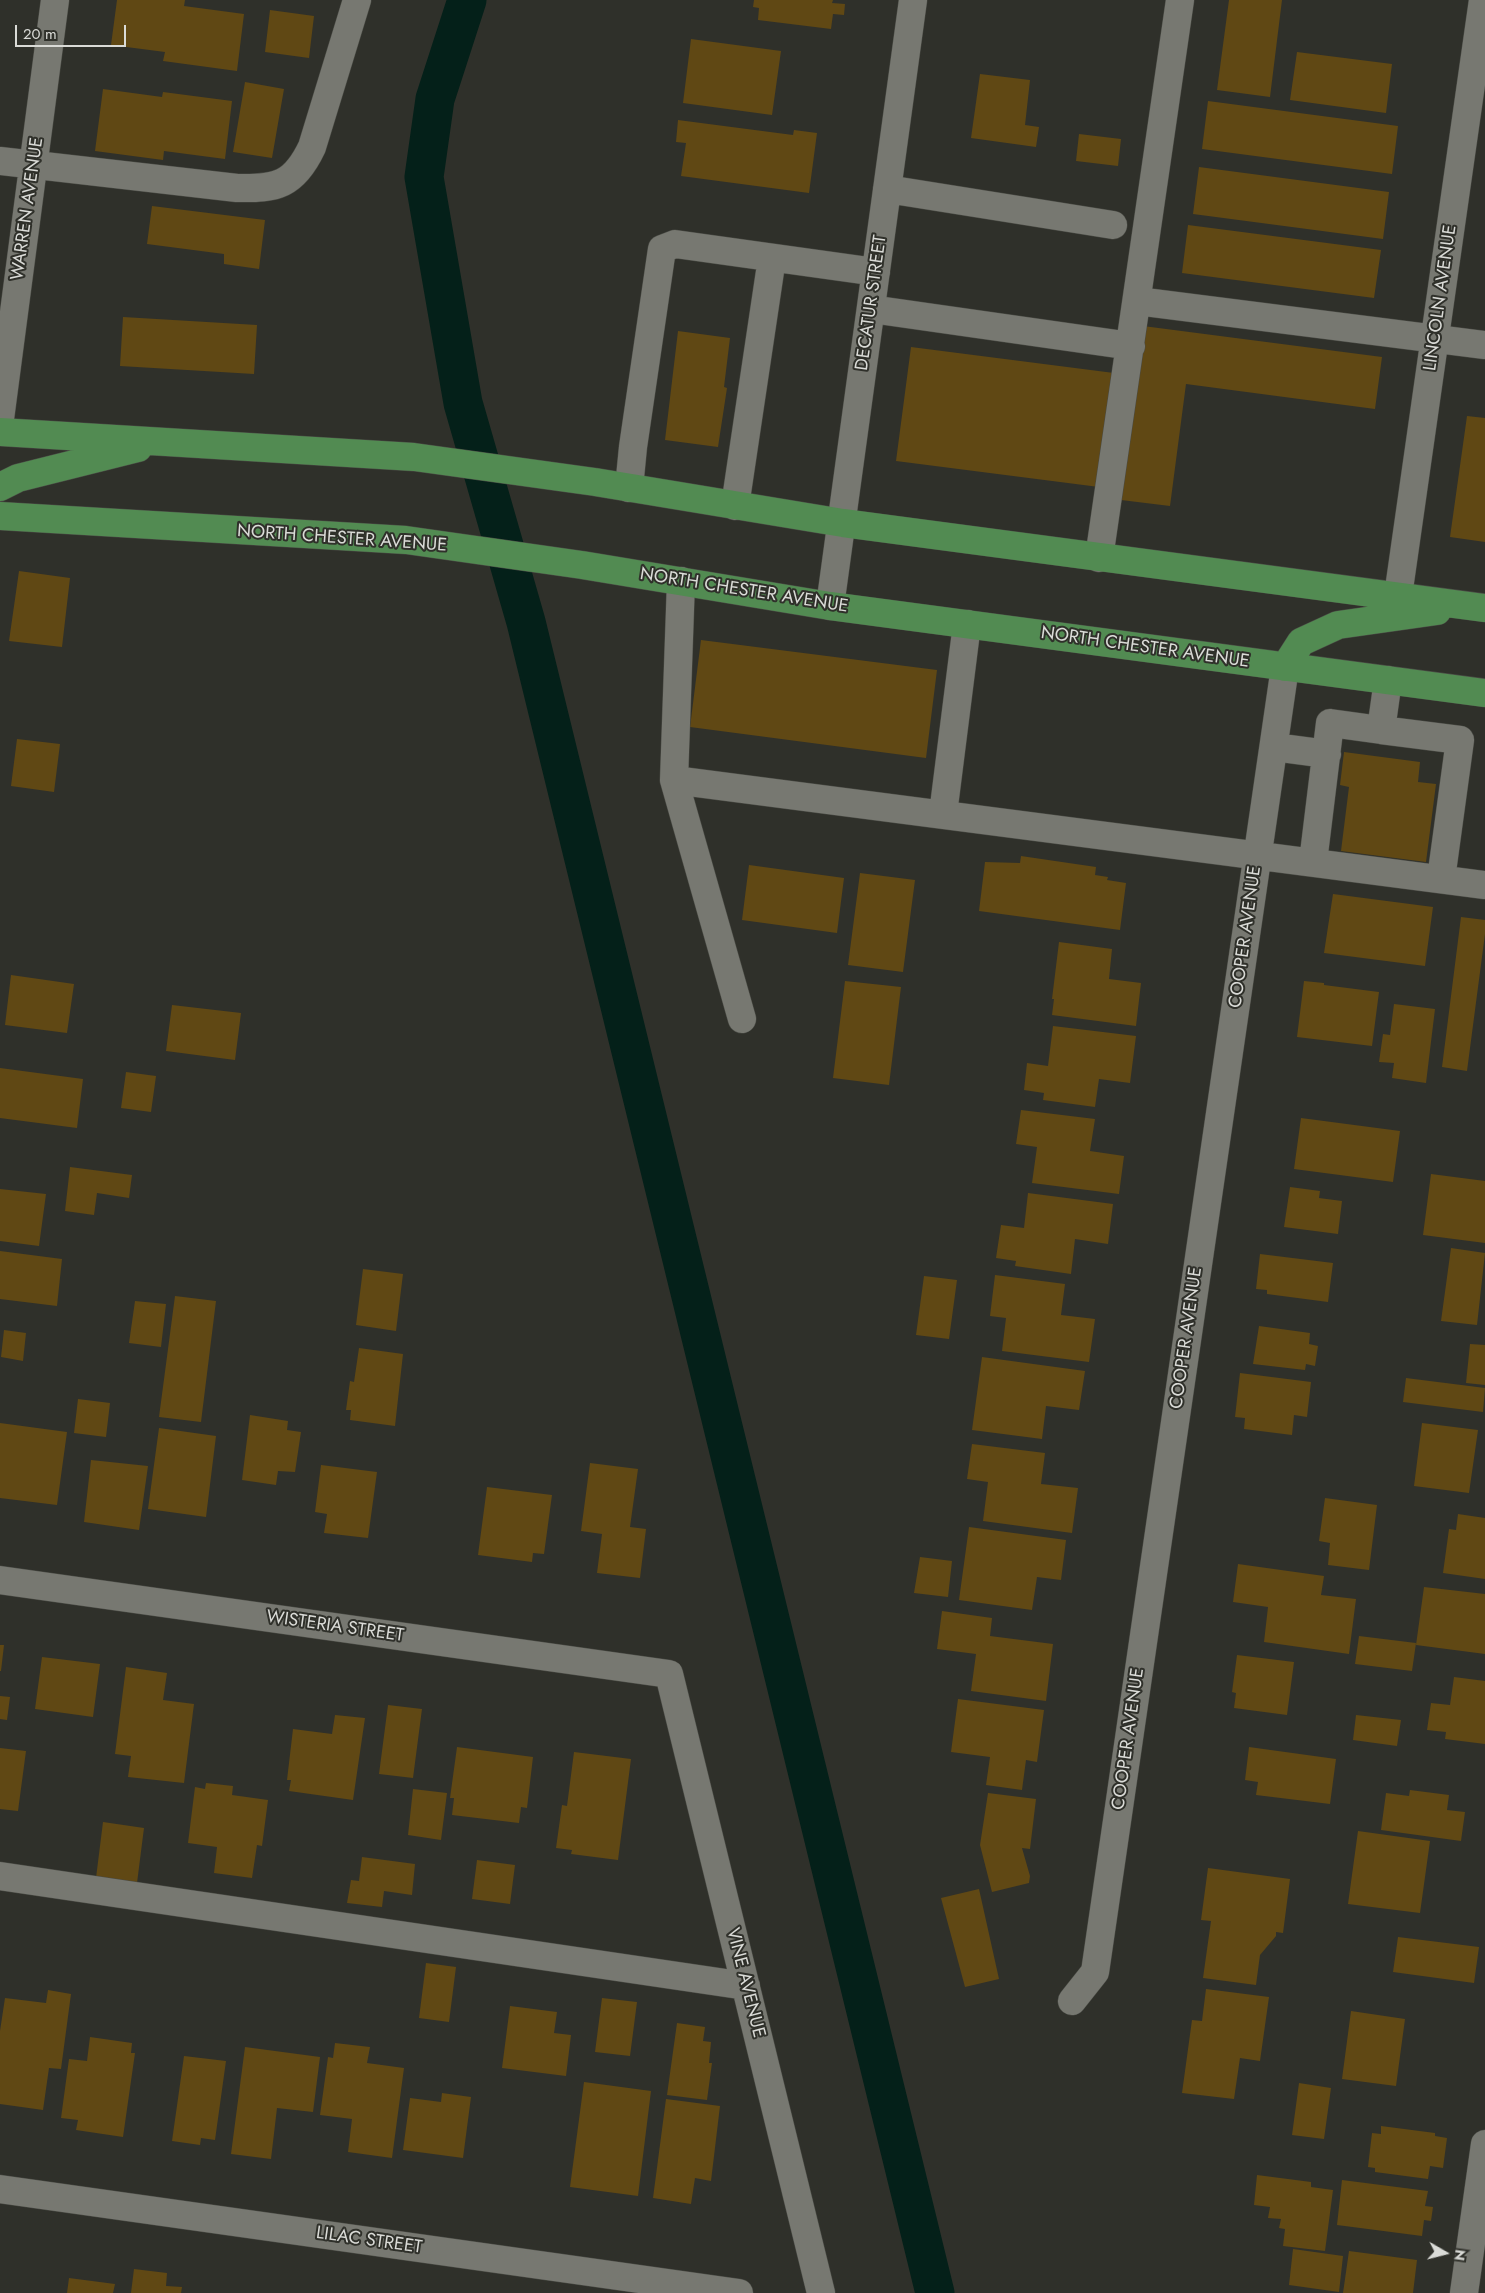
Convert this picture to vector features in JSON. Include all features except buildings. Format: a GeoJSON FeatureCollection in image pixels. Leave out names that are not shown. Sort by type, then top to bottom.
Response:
{"type":"FeatureCollection","features":[{"type":"Feature","properties":{"kind":"main road"},"geometry":{"type":"LineString","coordinates":[[0,432],[414,457],[595,482],[842,522],[1099,558],[1478,607]]}},
{"type":"Feature","properties":{"kind":"main road"},"geometry":{"type":"LineString","coordinates":[[0,487],[18,478],[164,442]]}},
{"type":"Feature","properties":{"kind":"main road","name":"NORTH CHESTER AVENUE"},"geometry":{"type":"LineString","coordinates":[[0,516],[406,540],[582,565],[830,606],[1485,693]]}},
{"type":"Feature","properties":{"kind":"main road"},"geometry":{"type":"LineString","coordinates":[[1285,667],[1301,642],[1338,625],[1478,607]]}},
{"type":"Feature","properties":{"kind":"street","name":"WARREN AVENUE"},"geometry":{"type":"LineString","coordinates":[[0,419],[55,0]]}},
{"type":"Feature","properties":{"kind":"street"},"geometry":{"type":"LineString","coordinates":[[0,161],[237,188],[264,188],[294,176],[303,166],[312,147],[357,0]]}},
{"type":"Feature","properties":{"kind":"street","name":"DECATUR STREET"},"geometry":{"type":"LineString","coordinates":[[830,606],[913,0]]}},
{"type":"Feature","properties":{"kind":"street"},"geometry":{"type":"LineString","coordinates":[[1099,558],[1180,0]]}},
{"type":"Feature","properties":{"kind":"street","name":"LINCOLN AVENUE"},"geometry":{"type":"LineString","coordinates":[[1398,596],[1483,0]]}},
{"type":"Feature","properties":{"kind":"street"},"geometry":{"type":"LineString","coordinates":[[888,189],[1113,225]]}},
{"type":"Feature","properties":{"kind":"street"},"geometry":{"type":"LineString","coordinates":[[629,488],[634,440],[662,249],[675,244],[876,272]]}},
{"type":"Feature","properties":{"kind":"street"},"geometry":{"type":"LineString","coordinates":[[735,506],[772,258]]}},
{"type":"Feature","properties":{"kind":"street"},"geometry":{"type":"LineString","coordinates":[[1137,301],[1485,345]]}},
{"type":"Feature","properties":{"kind":"street"},"geometry":{"type":"LineString","coordinates":[[871,309],[1131,346]]}},
{"type":"Feature","properties":{"kind":"street"},"geometry":{"type":"LineString","coordinates":[[681,581],[674,780],[742,1019]]}},
{"type":"Feature","properties":{"kind":"street"},"geometry":{"type":"LineString","coordinates":[[943,814],[967,624]]}},
{"type":"Feature","properties":{"kind":"street","name":"COOPER AVENUE"},"geometry":{"type":"LineString","coordinates":[[1072,2001],[1095,1972],[1285,667]]}},
{"type":"Feature","properties":{"kind":"street"},"geometry":{"type":"LineString","coordinates":[[1381,730],[1388,680]]}},
{"type":"Feature","properties":{"kind":"street"},"geometry":{"type":"LineString","coordinates":[[1313,862],[1330,723],[1460,740],[1441,879]]}},
{"type":"Feature","properties":{"kind":"street"},"geometry":{"type":"LineString","coordinates":[[1274,747],[1327,754]]}},
{"type":"Feature","properties":{"kind":"street"},"geometry":{"type":"LineString","coordinates":[[674,780],[1485,885]]}},
{"type":"Feature","properties":{"kind":"street","name":"WISTERIA STREET"},"geometry":{"type":"LineString","coordinates":[[0,1580],[670,1674]]}},
{"type":"Feature","properties":{"kind":"street","name":"VINE AVENUE"},"geometry":{"type":"LineString","coordinates":[[670,1674],[821,2293]]}},
{"type":"Feature","properties":{"kind":"street"},"geometry":{"type":"LineString","coordinates":[[0,1876],[746,1986]]}},
{"type":"Feature","properties":{"kind":"street"},"geometry":{"type":"LineString","coordinates":[[1464,2293],[1485,2144]]}},
{"type":"Feature","properties":{"kind":"street","name":"LILAC STREET"},"geometry":{"type":"LineString","coordinates":[[0,2189],[738,2293]]}},
{"type":"Feature","properties":{"kind":"waterway"},"geometry":{"type":"LineString","coordinates":[[467,0],[435,99],[424,177],[463,403],[526,622],[935,2293]]}}]}
